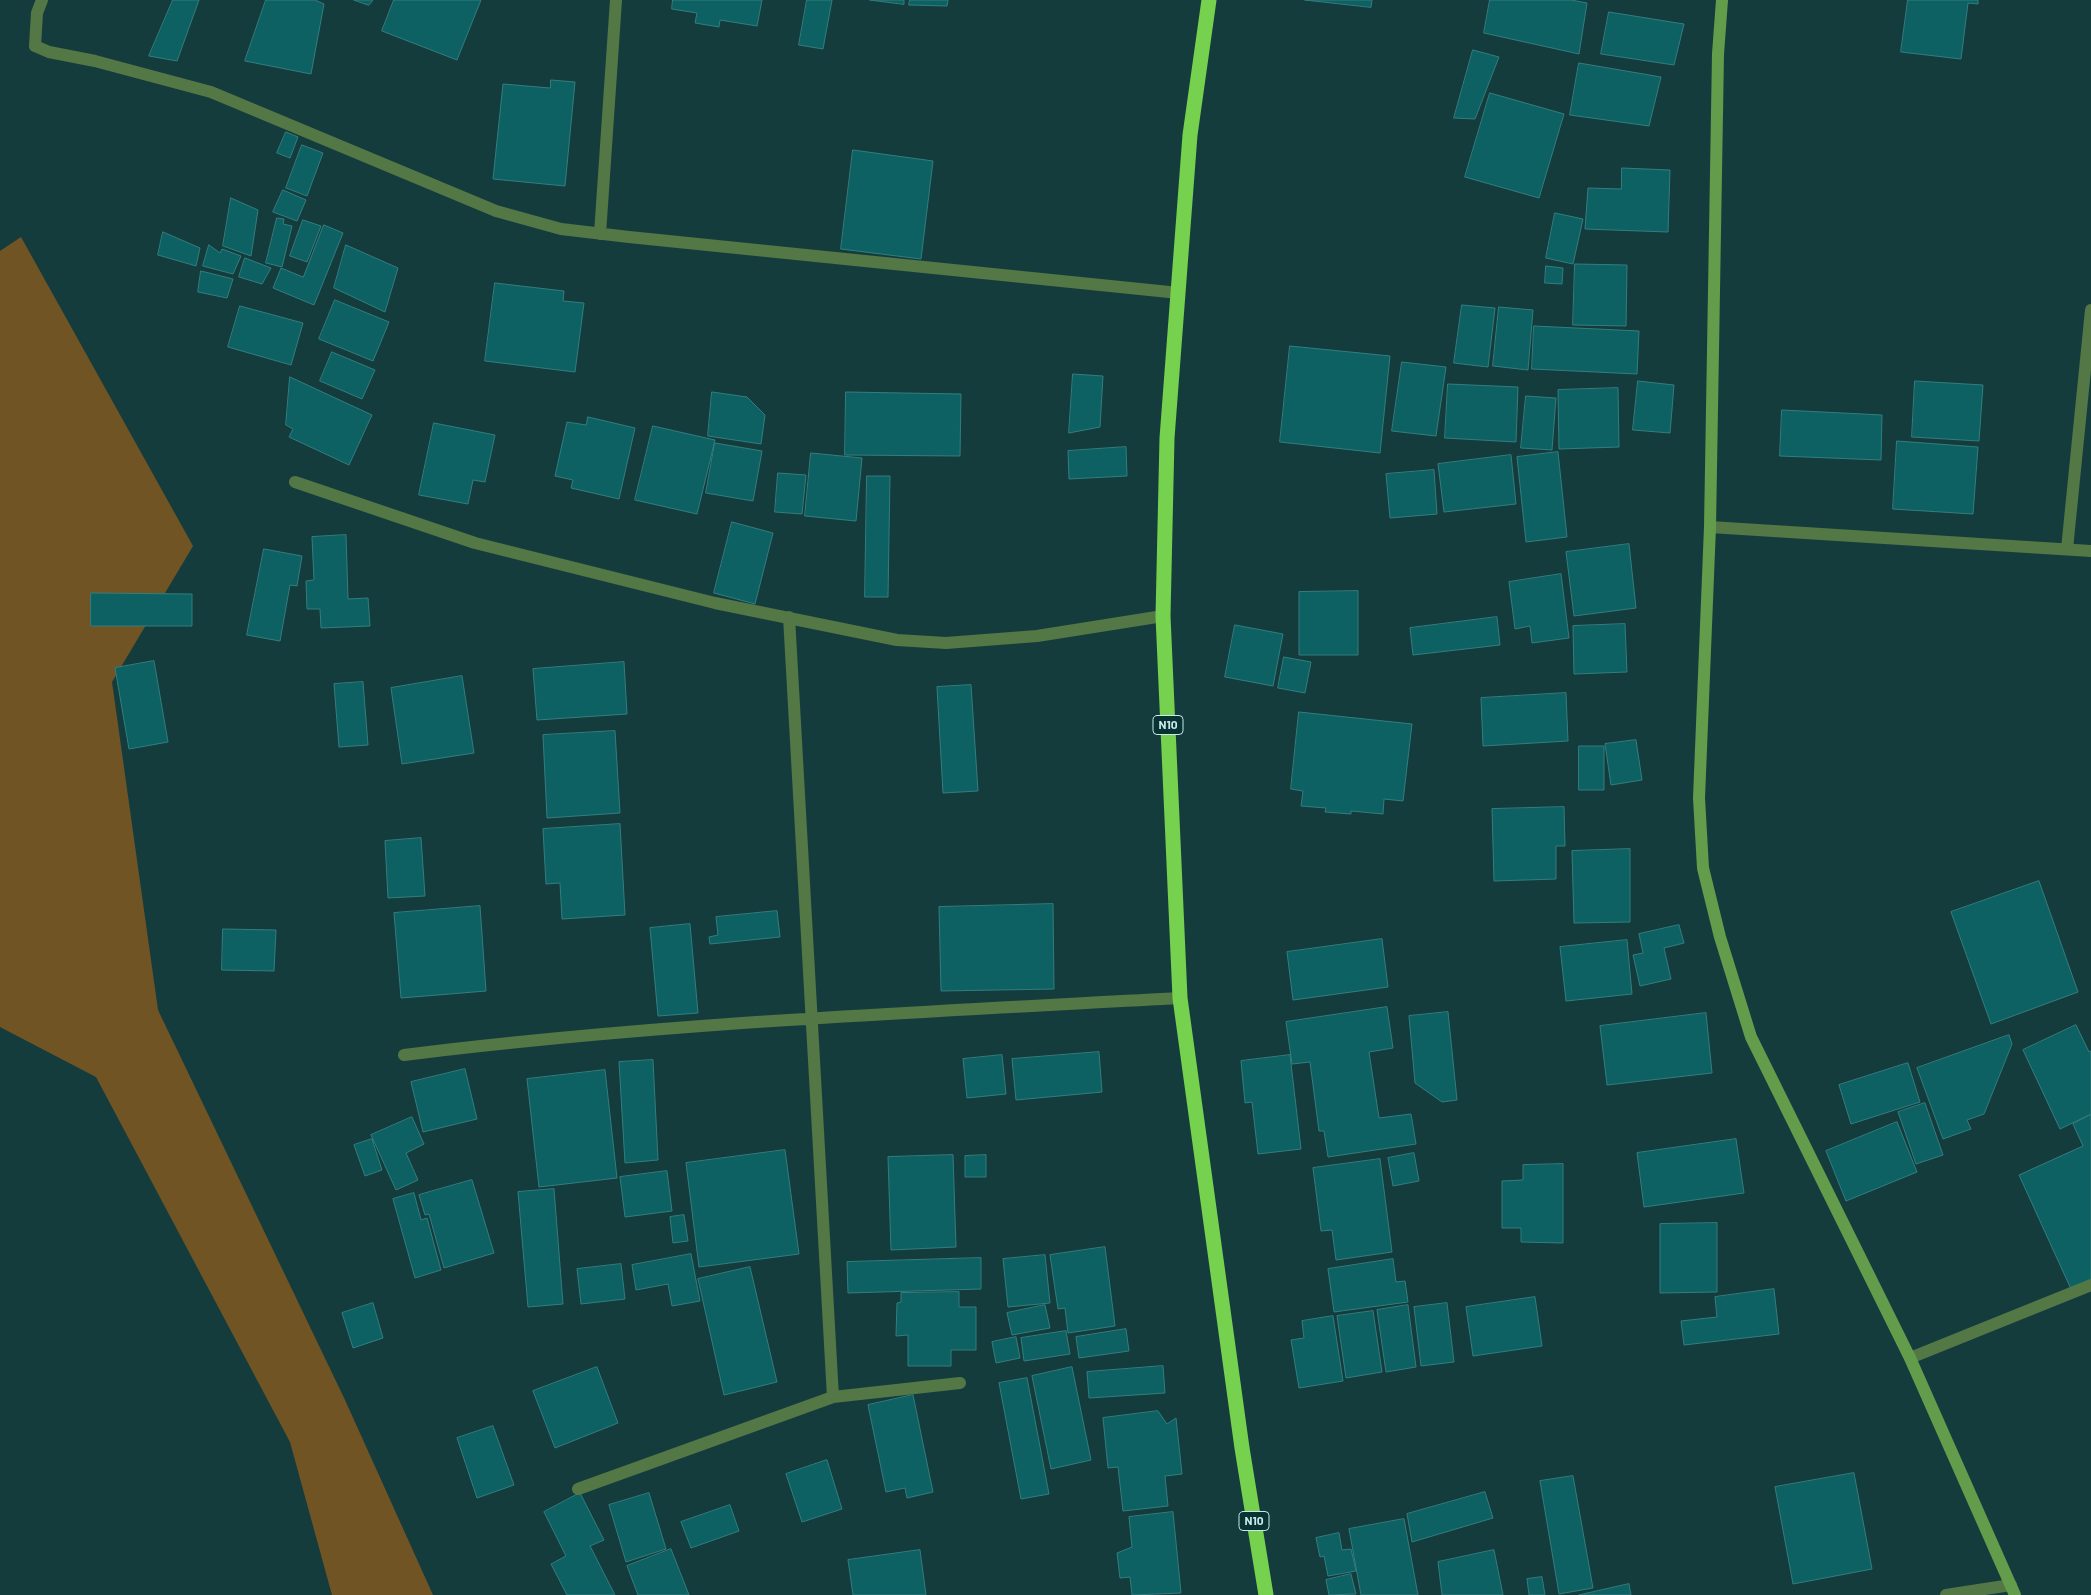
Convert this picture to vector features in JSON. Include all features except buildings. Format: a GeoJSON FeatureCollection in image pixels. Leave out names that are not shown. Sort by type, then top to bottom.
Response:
{"type":"FeatureCollection","features":[{"type":"Feature","properties":{"kind":"highway","name":"N10"},"geometry":{"type":"LineString","coordinates":[[1209,0],[1190,135],[1167,438],[1163,616],[1180,998],[1242,1448],[1266,1595]]}},
{"type":"Feature","properties":{"kind":"main road"},"geometry":{"type":"LineString","coordinates":[[1722,0],[1718,54],[1710,527],[1699,798],[1703,868],[1720,937],[1751,1037],[1910,1358],[2013,1590]]}},
{"type":"Feature","properties":{"kind":"street"},"geometry":{"type":"LineString","coordinates":[[42,0],[37,13],[35,46],[49,52],[95,61],[211,92],[496,211],[561,228],[600,234],[1178,293]]}},
{"type":"Feature","properties":{"kind":"street"},"geometry":{"type":"LineString","coordinates":[[600,234],[616,0]]}},
{"type":"Feature","properties":{"kind":"street"},"geometry":{"type":"LineString","coordinates":[[2067,550],[2091,310]]}},
{"type":"Feature","properties":{"kind":"street"},"geometry":{"type":"LineString","coordinates":[[295,482],[475,543],[714,603],[789,616],[898,640],[946,643],[1038,636],[1163,616]]}},
{"type":"Feature","properties":{"kind":"street"},"geometry":{"type":"LineString","coordinates":[[1710,527],[2091,551]]}},
{"type":"Feature","properties":{"kind":"street"},"geometry":{"type":"LineString","coordinates":[[789,616],[833,1397]]}},
{"type":"Feature","properties":{"kind":"street"},"geometry":{"type":"LineString","coordinates":[[404,1055],[522,1040],[811,1018],[1180,998]]}},
{"type":"Feature","properties":{"kind":"street"},"geometry":{"type":"LineString","coordinates":[[1910,1358],[2091,1284]]}},
{"type":"Feature","properties":{"kind":"street"},"geometry":{"type":"LineString","coordinates":[[578,1489],[833,1397],[960,1383]]}},
{"type":"Feature","properties":{"kind":"street"},"geometry":{"type":"LineString","coordinates":[[1946,1595],[2013,1590]]}},
{"type":"Feature","properties":{"kind":"shaded area"},"geometry":{"type":"Polygon","coordinates":[[[21,237],[193,546],[112,682],[158,1010],[345,1400],[433,1595],[332,1595],[290,1442],[96,1077],[0,1027],[0,251],[21,237]]]}}]}
